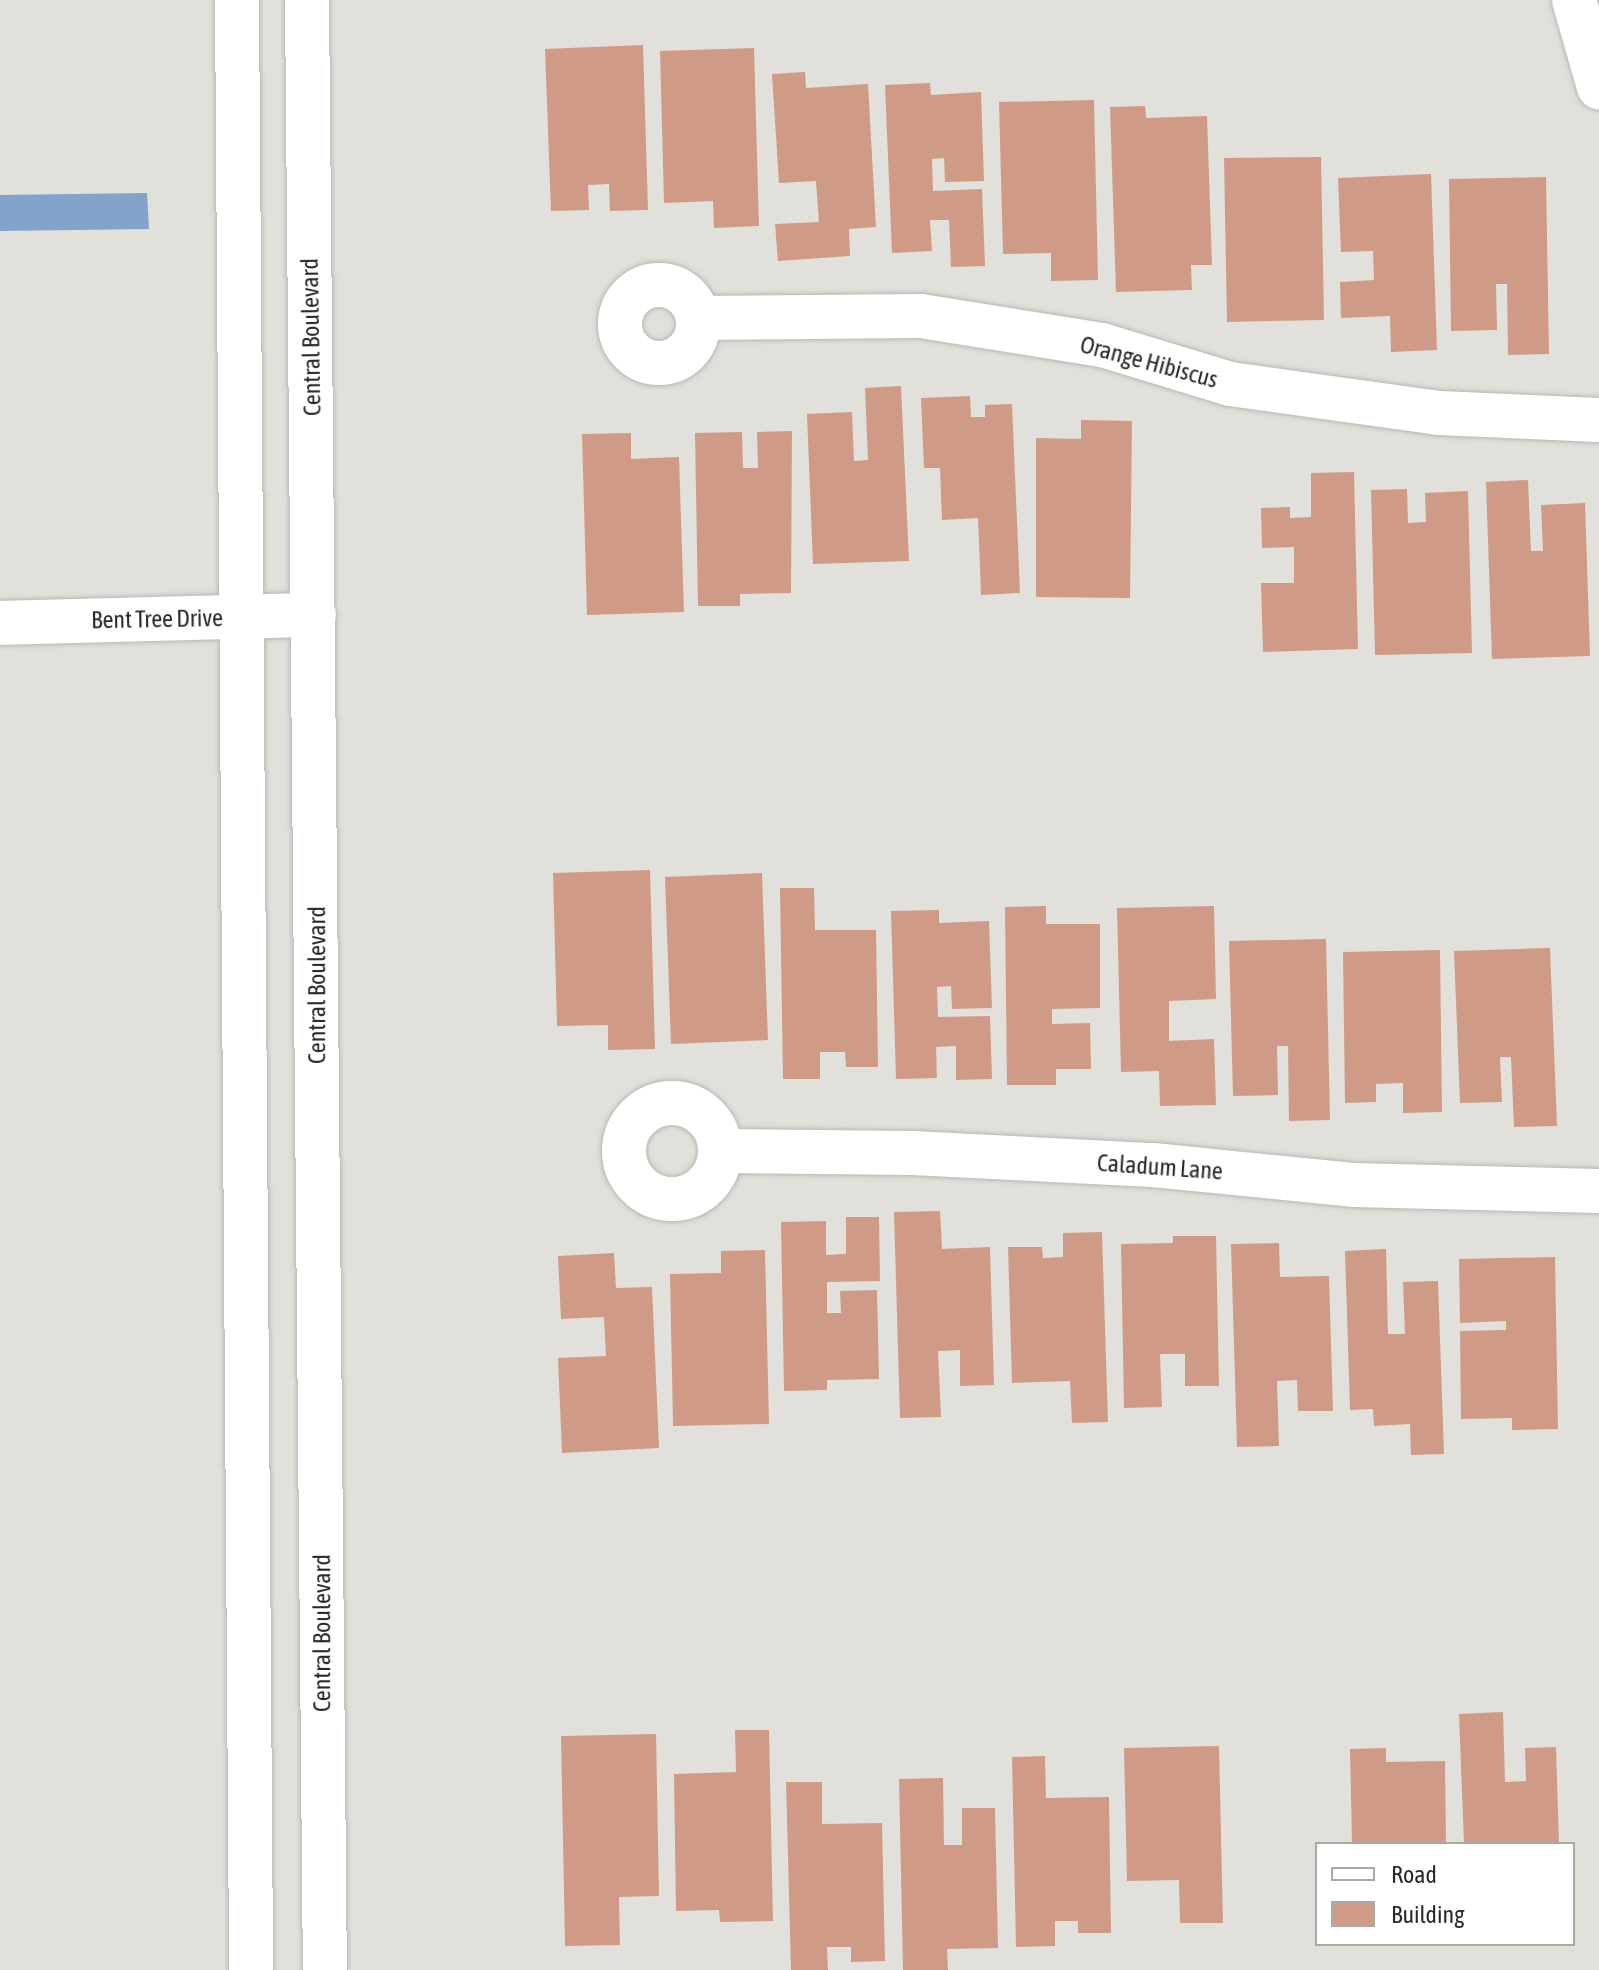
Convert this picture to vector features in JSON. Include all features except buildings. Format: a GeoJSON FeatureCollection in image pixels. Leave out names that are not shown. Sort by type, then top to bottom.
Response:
{"type":"FeatureCollection","features":[{"type":"Feature","properties":{"kind":"street"},"geometry":{"type":"LineString","coordinates":[[237,0],[251,1970]]}},
{"type":"Feature","properties":{"kind":"street","name":"Central Boulevard"},"geometry":{"type":"LineString","coordinates":[[307,0],[325,1970]]}},
{"type":"Feature","properties":{"kind":"street"},"geometry":{"type":"LineString","coordinates":[[1574,0],[1599,87]]}},
{"type":"Feature","properties":{"kind":"street","name":"Orange Hibiscus"},"geometry":{"type":"LineString","coordinates":[[698,318],[921,316],[1102,345],[1230,384],[1439,413],[1599,420]]}},
{"type":"Feature","properties":{"kind":"street","name":"Bent Tree Drive"},"geometry":{"type":"LineString","coordinates":[[0,623],[314,615]]}},
{"type":"Feature","properties":{"kind":"street","name":"Caladum Lane"},"geometry":{"type":"LineString","coordinates":[[721,1151],[913,1153],[1153,1165],[1353,1185],[1599,1191]]}},
{"type":"Feature","properties":{"kind":"water"},"geometry":{"type":"Polygon","coordinates":[[[147,193],[149,229],[0,231],[0,195],[147,193]]]}}]}
